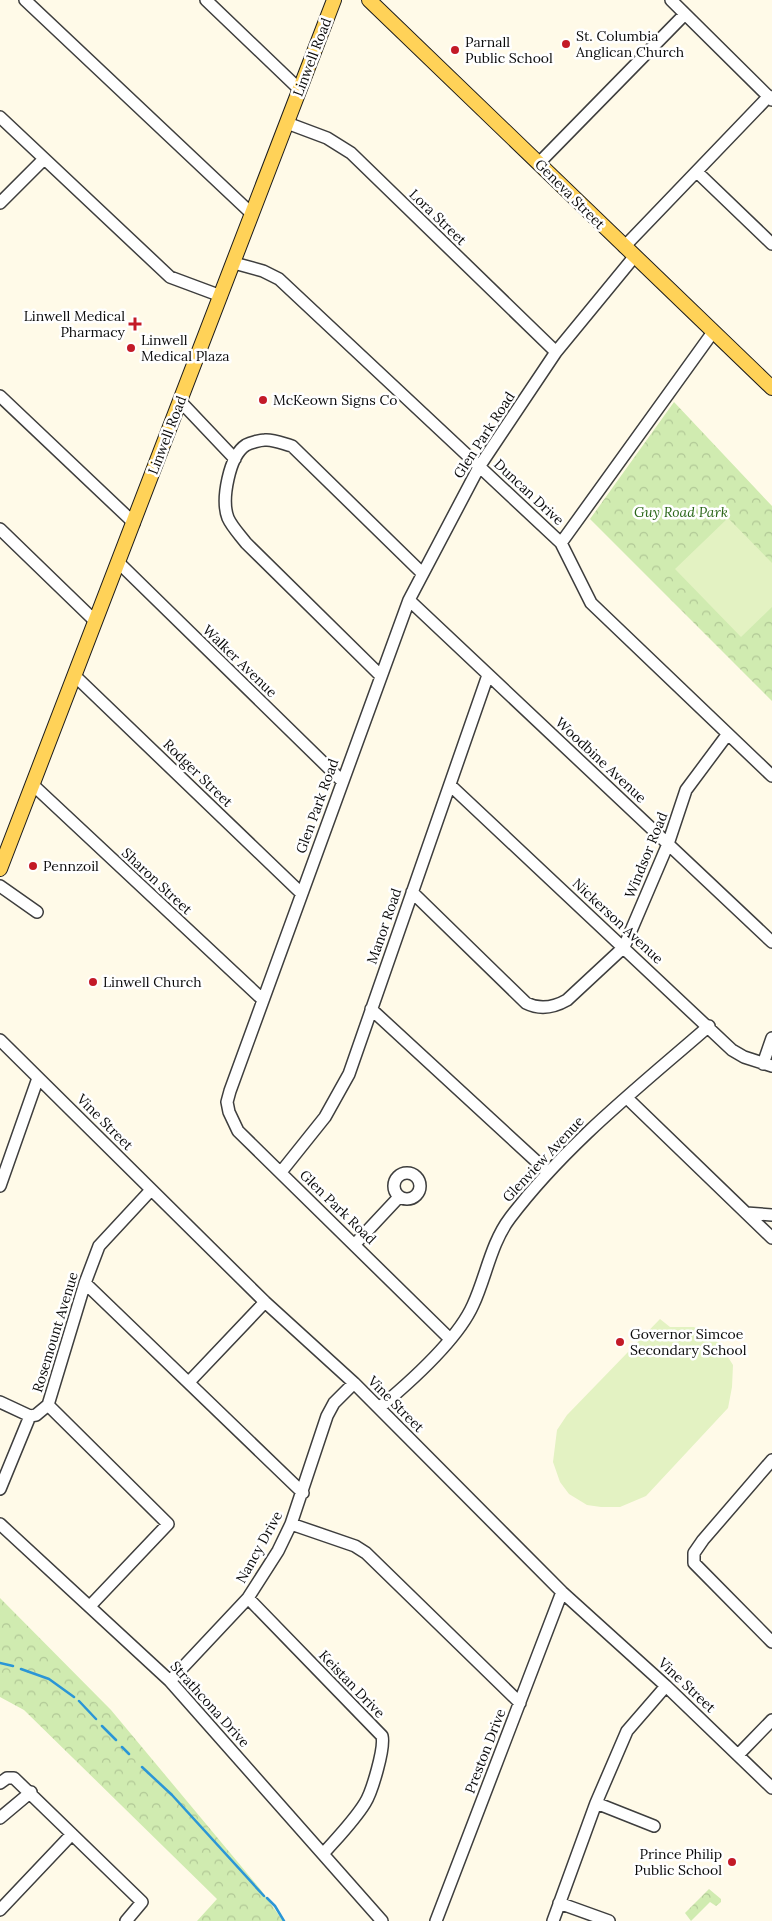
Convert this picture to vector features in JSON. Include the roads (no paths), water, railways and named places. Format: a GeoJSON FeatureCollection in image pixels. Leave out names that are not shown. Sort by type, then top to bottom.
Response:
{"type":"FeatureCollection","features":[{"type":"Feature","properties":{"kind":"main road","name":"Linwell Road"},"geometry":{"type":"LineString","coordinates":[[1,863],[234,264],[334,0]]}},
{"type":"Feature","properties":{"kind":"main road","name":"Geneva Street"},"geometry":{"type":"LineString","coordinates":[[369,0],[772,388]]}},
{"type":"Feature","properties":{"kind":"street"},"geometry":{"type":"LineString","coordinates":[[25,0],[252,214]]}},
{"type":"Feature","properties":{"kind":"street"},"geometry":{"type":"LineString","coordinates":[[206,0],[299,89]]}},
{"type":"Feature","properties":{"kind":"street"},"geometry":{"type":"LineString","coordinates":[[670,0],[770,98]]}},
{"type":"Feature","properties":{"kind":"street"},"geometry":{"type":"LineString","coordinates":[[540,163],[684,15]]}},
{"type":"Feature","properties":{"kind":"street","name":"Glen Park Road"},"geometry":{"type":"LineString","coordinates":[[450,1339],[238,1131],[230,1120],[227,1102],[262,999],[342,781],[409,600],[422,572],[479,467],[556,352],[629,252],[697,172],[770,98]]}},
{"type":"Feature","properties":{"kind":"street"},"geometry":{"type":"LineString","coordinates":[[0,117],[170,276],[221,296]]}},
{"type":"Feature","properties":{"kind":"street","name":"Lora Street"},"geometry":{"type":"LineString","coordinates":[[287,123],[327,138],[351,153],[556,352]]}},
{"type":"Feature","properties":{"kind":"street"},"geometry":{"type":"LineString","coordinates":[[0,203],[44,159]]}},
{"type":"Feature","properties":{"kind":"street"},"geometry":{"type":"LineString","coordinates":[[697,172],[772,244]]}},
{"type":"Feature","properties":{"kind":"street","name":"Duncan Drive"},"geometry":{"type":"LineString","coordinates":[[234,264],[263,271],[279,279],[561,543],[591,603],[772,776]]}},
{"type":"Feature","properties":{"kind":"street"},"geometry":{"type":"LineString","coordinates":[[561,543],[713,332]]}},
{"type":"Feature","properties":{"kind":"street"},"geometry":{"type":"LineString","coordinates":[[0,396],[134,523]]}},
{"type":"Feature","properties":{"kind":"street"},"geometry":{"type":"LineString","coordinates":[[180,401],[235,459]]}},
{"type":"Feature","properties":{"kind":"street"},"geometry":{"type":"LineString","coordinates":[[381,676],[235,530],[228,517],[225,503],[228,480],[235,459],[246,445],[267,440],[292,446],[422,572]]}},
{"type":"Feature","properties":{"kind":"street"},"geometry":{"type":"LineString","coordinates":[[0,529],[95,621]]}},
{"type":"Feature","properties":{"kind":"street","name":"Walker Avenue"},"geometry":{"type":"LineString","coordinates":[[118,562],[342,781]]}},
{"type":"Feature","properties":{"kind":"street","name":"Woodbine Avenue"},"geometry":{"type":"LineString","coordinates":[[409,600],[772,942]]}},
{"type":"Feature","properties":{"kind":"street","name":"Manor Road"},"geometry":{"type":"LineString","coordinates":[[281,1172],[310,1138],[340,1092],[348,1074],[488,674]]}},
{"type":"Feature","properties":{"kind":"street","name":"Rodger Street"},"geometry":{"type":"LineString","coordinates":[[74,675],[301,893]]}},
{"type":"Feature","properties":{"kind":"street","name":"Windsor Road"},"geometry":{"type":"LineString","coordinates":[[412,892],[526,1003],[536,1008],[556,1006],[567,1000],[624,947],[668,844],[686,790],[727,735]]}},
{"type":"Feature","properties":{"kind":"street","name":"Sharon Street"},"geometry":{"type":"LineString","coordinates":[[32,784],[262,999]]}},
{"type":"Feature","properties":{"kind":"street","name":"Nickerson Avenue"},"geometry":{"type":"LineString","coordinates":[[450,786],[709,1026],[732,1050],[768,1065]]}},
{"type":"Feature","properties":{"kind":"street"},"geometry":{"type":"LineString","coordinates":[[0,886],[36,912]]}},
{"type":"Feature","properties":{"kind":"street"},"geometry":{"type":"LineString","coordinates":[[371,1008],[548,1172]]}},
{"type":"Feature","properties":{"kind":"street","name":"Glenview Avenue"},"geometry":{"type":"LineString","coordinates":[[379,1408],[421,1371],[450,1339],[473,1305],[488,1263],[508,1220],[548,1172],[572,1146],[709,1026]]}},
{"type":"Feature","properties":{"kind":"street"},"geometry":{"type":"LineString","coordinates":[[768,1065],[772,1038]]}},
{"type":"Feature","properties":{"kind":"street","name":"Vine Street"},"geometry":{"type":"LineString","coordinates":[[0,1040],[265,1302],[354,1383],[562,1592],[666,1686],[772,1788]]}},
{"type":"Feature","properties":{"kind":"street"},"geometry":{"type":"LineString","coordinates":[[0,1186],[38,1078]]}},
{"type":"Feature","properties":{"kind":"street"},"geometry":{"type":"LineString","coordinates":[[627,1098],[772,1238]]}},
{"type":"Feature","properties":{"kind":"street","name":"Rosemount Avenue"},"geometry":{"type":"LineString","coordinates":[[30,1416],[48,1405],[85,1282],[99,1246],[151,1190]]}},
{"type":"Feature","properties":{"kind":"street"},"geometry":{"type":"LineString","coordinates":[[355,1244],[399,1197]]}},
{"type":"Feature","properties":{"kind":"street"},"geometry":{"type":"LineString","coordinates":[[746,1213],[772,1215]]}},
{"type":"Feature","properties":{"kind":"street"},"geometry":{"type":"LineString","coordinates":[[85,1282],[302,1493]]}},
{"type":"Feature","properties":{"kind":"street"},"geometry":{"type":"LineString","coordinates":[[189,1382],[265,1302]]}},
{"type":"Feature","properties":{"kind":"street","name":"Nancy Drive"},"geometry":{"type":"LineString","coordinates":[[170,1681],[248,1598],[278,1551],[291,1524],[327,1416],[334,1403],[354,1383]]}},
{"type":"Feature","properties":{"kind":"street"},"geometry":{"type":"LineString","coordinates":[[0,1402],[30,1416],[0,1489]]}},
{"type":"Feature","properties":{"kind":"street"},"geometry":{"type":"LineString","coordinates":[[48,1405],[168,1524],[90,1606]]}},
{"type":"Feature","properties":{"kind":"street"},"geometry":{"type":"LineString","coordinates":[[772,1460],[694,1553],[694,1563],[772,1642]]}},
{"type":"Feature","properties":{"kind":"street","name":"Strathcona Drive"},"geometry":{"type":"LineString","coordinates":[[0,1524],[170,1681],[382,1921]]}},
{"type":"Feature","properties":{"kind":"street"},"geometry":{"type":"LineString","coordinates":[[291,1524],[355,1546],[366,1553],[520,1703]]}},
{"type":"Feature","properties":{"kind":"street","name":"Preston Drive"},"geometry":{"type":"LineString","coordinates":[[436,1921],[562,1592]]}},
{"type":"Feature","properties":{"kind":"street","name":"Keistan Drive"},"geometry":{"type":"LineString","coordinates":[[248,1598],[382,1736],[384,1741],[366,1802],[323,1854]]}},
{"type":"Feature","properties":{"kind":"street"},"geometry":{"type":"LineString","coordinates":[[553,1921],[596,1803],[626,1731],[666,1686]]}},
{"type":"Feature","properties":{"kind":"street"},"geometry":{"type":"LineString","coordinates":[[738,1754],[772,1720]]}},
{"type":"Feature","properties":{"kind":"street"},"geometry":{"type":"LineString","coordinates":[[0,1783],[7,1778],[14,1778],[31,1792],[142,1902],[126,1921]]}},
{"type":"Feature","properties":{"kind":"street"},"geometry":{"type":"LineString","coordinates":[[0,1818],[31,1792]]}},
{"type":"Feature","properties":{"kind":"street"},"geometry":{"type":"LineString","coordinates":[[596,1803],[654,1826]]}},
{"type":"Feature","properties":{"kind":"street"},"geometry":{"type":"LineString","coordinates":[[0,1910],[72,1834]]}},
{"type":"Feature","properties":{"kind":"street"},"geometry":{"type":"LineString","coordinates":[[559,1904],[609,1921]]}},
{"type":"Feature","properties":{"kind":"waterway"},"geometry":{"type":"LineString","coordinates":[[0,1663],[13,1666]]}},
{"type":"Feature","properties":{"kind":"waterway"},"geometry":{"type":"LineString","coordinates":[[21,1669],[49,1679],[74,1697]]}},
{"type":"Feature","properties":{"kind":"waterway"},"geometry":{"type":"LineString","coordinates":[[79,1701],[96,1719]]}},
{"type":"Feature","properties":{"kind":"waterway"},"geometry":{"type":"LineString","coordinates":[[102,1726],[116,1740]]}},
{"type":"Feature","properties":{"kind":"waterway"},"geometry":{"type":"LineString","coordinates":[[122,1747],[129,1754]]}},
{"type":"Feature","properties":{"kind":"waterway"},"geometry":{"type":"LineString","coordinates":[[142,1767],[172,1795],[264,1896]]}},
{"type":"Feature","properties":{"kind":"waterway"},"geometry":{"type":"LineString","coordinates":[[267,1898],[275,1906],[284,1921]]}},
{"type":"Feature","properties":{"kind":"place","name":"St. Columbia Anglican Church"},"geometry":{"type":"Point","coordinates":[566,44]}},
{"type":"Feature","properties":{"kind":"place","name":"Parnall Public School"},"geometry":{"type":"Point","coordinates":[455,50]}},
{"type":"Feature","properties":{"kind":"place","name":"Linwell Medical Pharmacy"},"geometry":{"type":"Point","coordinates":[135,324]}},
{"type":"Feature","properties":{"kind":"place","name":"Linwell Medical Plaza"},"geometry":{"type":"Point","coordinates":[131,348]}},
{"type":"Feature","properties":{"kind":"place","name":"McKeown Signs Co"},"geometry":{"type":"Point","coordinates":[263,400]}},
{"type":"Feature","properties":{"kind":"place","name":"Pennzoil"},"geometry":{"type":"Point","coordinates":[33,866]}},
{"type":"Feature","properties":{"kind":"place","name":"Linwell Church"},"geometry":{"type":"Point","coordinates":[93,982]}},
{"type":"Feature","properties":{"kind":"place","name":"Governor Simcoe Secondary School"},"geometry":{"type":"Point","coordinates":[620,1342]}},
{"type":"Feature","properties":{"kind":"place","name":"Prince Philip Public School"},"geometry":{"type":"Point","coordinates":[732,1862]}},
{"type":"Feature","properties":{"kind":"park label","name":"Guy Road Park"},"geometry":{"type":"Point","coordinates":[681,512]}}]}
